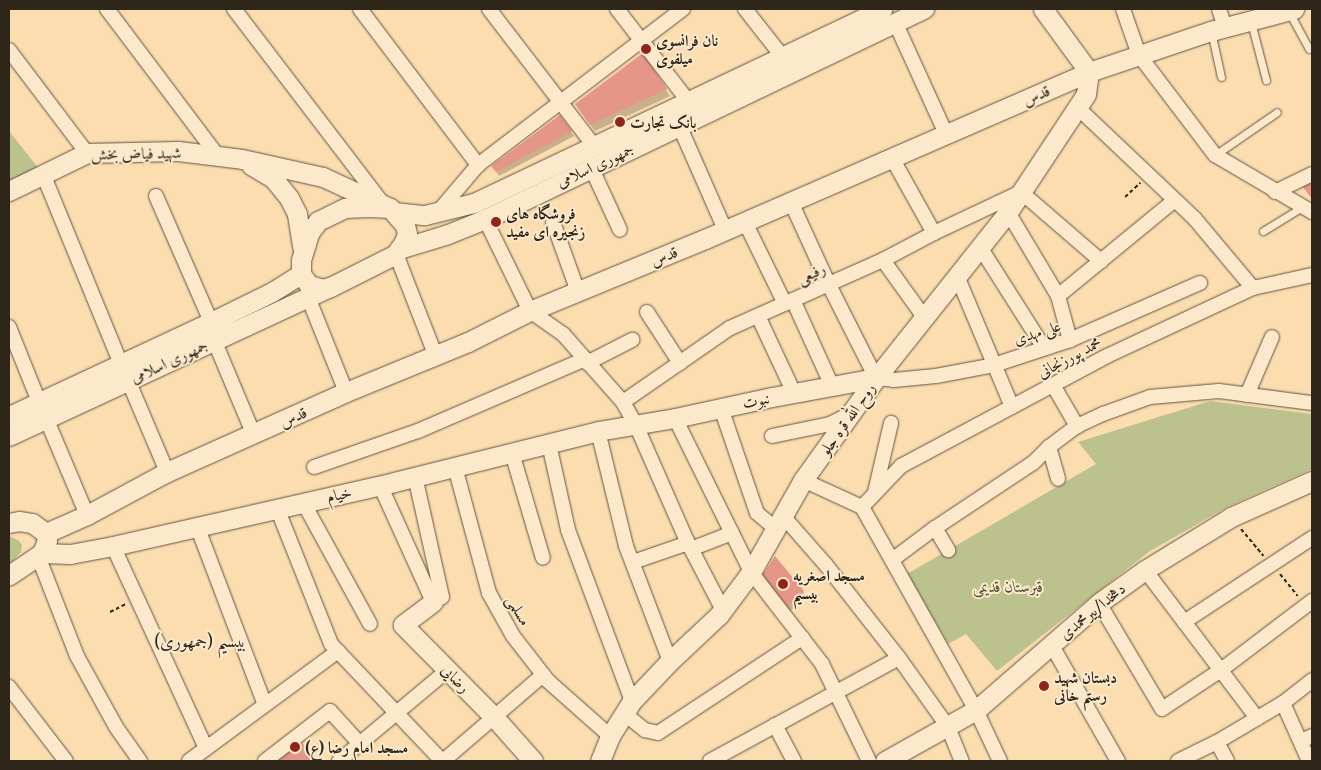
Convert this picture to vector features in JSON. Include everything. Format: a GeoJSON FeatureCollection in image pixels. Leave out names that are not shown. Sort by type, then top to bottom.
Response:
{"type":"FeatureCollection","features":[{"type":"Feature","properties":{"kind":"street"},"geometry":{"type":"LineString","coordinates":[[107,9],[217,155]]}},
{"type":"Feature","properties":{"kind":"street"},"geometry":{"type":"LineString","coordinates":[[234,9],[389,209],[405,225],[407,234],[398,251],[435,354]]}},
{"type":"Feature","properties":{"kind":"street"},"geometry":{"type":"LineString","coordinates":[[360,9],[478,164]]}},
{"type":"Feature","properties":{"kind":"street"},"geometry":{"type":"LineString","coordinates":[[489,9],[594,146]]}},
{"type":"Feature","properties":{"kind":"street"},"geometry":{"type":"LineString","coordinates":[[617,9],[688,101]]}},
{"type":"Feature","properties":{"kind":"street"},"geometry":{"type":"LineString","coordinates":[[438,212],[478,164],[683,9]]}},
{"type":"Feature","properties":{"kind":"street"},"geometry":{"type":"LineString","coordinates":[[746,9],[782,56]]}},
{"type":"Feature","properties":{"kind":"street","name":"جمهوری اسلامی"},"geometry":{"type":"LineString","coordinates":[[389,209],[425,215],[474,203],[782,56],[883,13],[924,9]]}},
{"type":"Feature","properties":{"kind":"street"},"geometry":{"type":"LineString","coordinates":[[1043,9],[1089,72]]}},
{"type":"Feature","properties":{"kind":"street"},"geometry":{"type":"LineString","coordinates":[[1123,9],[1139,55],[1215,155],[1275,192],[1307,209]]}},
{"type":"Feature","properties":{"kind":"street"},"geometry":{"type":"LineString","coordinates":[[1218,29],[1219,9]]}},
{"type":"Feature","properties":{"kind":"street","name":"قدس"},"geometry":{"type":"LineString","coordinates":[[46,533],[87,515],[167,472],[254,435],[346,392],[468,342],[530,311],[745,222],[1089,72],[1218,29],[1284,10]]}},
{"type":"Feature","properties":{"kind":"street"},"geometry":{"type":"LineString","coordinates":[[883,13],[946,134]]}},
{"type":"Feature","properties":{"kind":"street","name":"جمهوری اسلامی"},"geometry":{"type":"LineString","coordinates":[[9,436],[43,410],[213,331],[308,297],[398,251],[485,219],[679,125],[883,13]]}},
{"type":"Feature","properties":{"kind":"street"},"geometry":{"type":"LineString","coordinates":[[9,50],[87,153]]}},
{"type":"Feature","properties":{"kind":"street","name":"روح الله قره جلو"},"geometry":{"type":"LineString","coordinates":[[600,761],[610,736],[628,707],[670,661],[722,610],[751,572],[803,480],[876,378],[1008,212],[1086,94],[1089,72]]}},
{"type":"Feature","properties":{"kind":"street"},"geometry":{"type":"LineString","coordinates":[[1077,107],[1195,219],[1253,288]]}},
{"type":"Feature","properties":{"kind":"street"},"geometry":{"type":"LineString","coordinates":[[679,125],[725,230]]}},
{"type":"Feature","properties":{"kind":"street","name":"شهید فیاض بخش"},"geometry":{"type":"LineString","coordinates":[[9,191],[87,153],[178,151],[242,159],[323,177],[389,209]]}},
{"type":"Feature","properties":{"kind":"street"},"geometry":{"type":"LineString","coordinates":[[892,158],[934,233]]}},
{"type":"Feature","properties":{"kind":"street"},"geometry":{"type":"LineString","coordinates":[[242,159],[272,178],[289,198],[298,214],[303,249],[301,274],[304,280],[316,288],[330,287]]}},
{"type":"Feature","properties":{"kind":"street"},"geometry":{"type":"LineString","coordinates":[[591,167],[620,230]]}},
{"type":"Feature","properties":{"kind":"street"},"geometry":{"type":"LineString","coordinates":[[43,174],[167,472]]}},
{"type":"Feature","properties":{"kind":"street"},"geometry":{"type":"LineString","coordinates":[[1275,192],[1312,174]]}},
{"type":"Feature","properties":{"kind":"street"},"geometry":{"type":"LineString","coordinates":[[1021,192],[1101,261]]}},
{"type":"Feature","properties":{"kind":"street","name":"رفیعی"},"geometry":{"type":"LineString","coordinates":[[623,402],[730,328],[883,260],[934,233],[1021,192]]}},
{"type":"Feature","properties":{"kind":"street"},"geometry":{"type":"LineString","coordinates":[[156,196],[213,331],[254,435]]}},
{"type":"Feature","properties":{"kind":"street"},"geometry":{"type":"LineString","coordinates":[[1058,296],[1175,200]]}},
{"type":"Feature","properties":{"kind":"street"},"geometry":{"type":"LineString","coordinates":[[791,202],[876,378]]}},
{"type":"Feature","properties":{"kind":"street"},"geometry":{"type":"LineString","coordinates":[[303,249],[309,232],[318,221],[334,212],[352,208],[389,209]]}},
{"type":"Feature","properties":{"kind":"street"},"geometry":{"type":"LineString","coordinates":[[1008,212],[1058,296],[1070,340]]}},
{"type":"Feature","properties":{"kind":"street"},"geometry":{"type":"LineString","coordinates":[[485,219],[530,311],[563,334],[623,402],[636,425],[690,546],[722,610]]}},
{"type":"Feature","properties":{"kind":"street"},"geometry":{"type":"LineString","coordinates":[[553,222],[578,292]]}},
{"type":"Feature","properties":{"kind":"street"},"geometry":{"type":"LineString","coordinates":[[745,222],[832,386]]}},
{"type":"Feature","properties":{"kind":"street"},"geometry":{"type":"LineString","coordinates":[[980,247],[1044,348]]}},
{"type":"Feature","properties":{"kind":"street"},"geometry":{"type":"LineString","coordinates":[[883,260],[924,317]]}},
{"type":"Feature","properties":{"kind":"street","name":"جمهوری اسلامی"},"geometry":{"type":"LineString","coordinates":[[213,331],[301,274]]}},
{"type":"Feature","properties":{"kind":"street","name":"محمد پورزنجانی"},"geometry":{"type":"LineString","coordinates":[[862,507],[901,466],[1107,356],[1253,288],[1312,275]]}},
{"type":"Feature","properties":{"kind":"street"},"geometry":{"type":"LineString","coordinates":[[957,276],[1012,408]]}},
{"type":"Feature","properties":{"kind":"street","name":"علی مهدی"},"geometry":{"type":"LineString","coordinates":[[876,378],[894,380],[936,376],[994,365],[1070,340],[1200,283]]}},
{"type":"Feature","properties":{"kind":"street"},"geometry":{"type":"LineString","coordinates":[[308,297],[346,392]]}},
{"type":"Feature","properties":{"kind":"street"},"geometry":{"type":"LineString","coordinates":[[647,312],[680,363]]}},
{"type":"Feature","properties":{"kind":"street"},"geometry":{"type":"LineString","coordinates":[[758,316],[794,393]]}},
{"type":"Feature","properties":{"kind":"street"},"geometry":{"type":"LineString","coordinates":[[9,327],[87,515]]}},
{"type":"Feature","properties":{"kind":"street"},"geometry":{"type":"LineString","coordinates":[[1247,395],[1272,337]]}},
{"type":"Feature","properties":{"kind":"street"},"geometry":{"type":"LineString","coordinates":[[314,467],[418,431],[632,340]]}},
{"type":"Feature","properties":{"kind":"street","name":"نبوت"},"geometry":{"type":"LineString","coordinates":[[636,425],[876,378]]}},
{"type":"Feature","properties":{"kind":"street"},"geometry":{"type":"LineString","coordinates":[[1053,385],[1077,426]]}},
{"type":"Feature","properties":{"kind":"street"},"geometry":{"type":"LineString","coordinates":[[892,560],[935,528],[1033,464],[1049,447],[1077,426],[1103,414],[1150,397],[1219,392],[1312,403]]}},
{"type":"Feature","properties":{"kind":"street"},"geometry":{"type":"LineString","coordinates":[[720,408],[757,513],[779,523],[826,565],[899,658],[948,727],[962,761]]}},
{"type":"Feature","properties":{"kind":"street","name":"جمهوری اسلامی"},"geometry":{"type":"LineString","coordinates":[[9,416],[43,410]]}},
{"type":"Feature","properties":{"kind":"street"},"geometry":{"type":"LineString","coordinates":[[772,436],[830,424],[851,413]]}},
{"type":"Feature","properties":{"kind":"street"},"geometry":{"type":"LineString","coordinates":[[675,418],[751,572],[822,664],[869,761]]}},
{"type":"Feature","properties":{"kind":"street"},"geometry":{"type":"LineString","coordinates":[[875,493],[891,423]]}},
{"type":"Feature","properties":{"kind":"street","name":"خیام"},"geometry":{"type":"LineString","coordinates":[[40,555],[70,554],[113,546],[380,485],[598,431],[636,425]]}},
{"type":"Feature","properties":{"kind":"street"},"geometry":{"type":"LineString","coordinates":[[598,431],[626,546],[670,661]]}},
{"type":"Feature","properties":{"kind":"street"},"geometry":{"type":"LineString","coordinates":[[549,444],[568,530],[628,707],[645,730],[658,732],[802,638]]}},
{"type":"Feature","properties":{"kind":"street"},"geometry":{"type":"LineString","coordinates":[[1049,447],[1058,479]]}},
{"type":"Feature","properties":{"kind":"street"},"geometry":{"type":"LineString","coordinates":[[512,453],[543,558]]}},
{"type":"Feature","properties":{"kind":"street","name":"مسلمی"},"geometry":{"type":"LineString","coordinates":[[455,467],[488,593],[513,636],[543,674],[610,736]]}},
{"type":"Feature","properties":{"kind":"street"},"geometry":{"type":"LineString","coordinates":[[380,485],[433,602],[442,597],[415,476]]}},
{"type":"Feature","properties":{"kind":"street"},"geometry":{"type":"LineString","coordinates":[[803,480],[862,507],[976,710],[1000,761]]}},
{"type":"Feature","properties":{"kind":"street","name":"دهخدا/پیرمحمدی"},"geometry":{"type":"LineString","coordinates":[[885,761],[976,710],[1099,603],[1145,570],[1231,517],[1312,481]]}},
{"type":"Feature","properties":{"kind":"street"},"geometry":{"type":"LineString","coordinates":[[303,502],[370,624]]}},
{"type":"Feature","properties":{"kind":"street"},"geometry":{"type":"LineString","coordinates":[[278,508],[332,644],[442,761],[543,674]]}},
{"type":"Feature","properties":{"kind":"street"},"geometry":{"type":"LineString","coordinates":[[9,523],[26,521],[46,533],[46,546],[40,555],[9,576]]}},
{"type":"Feature","properties":{"kind":"street"},"geometry":{"type":"LineString","coordinates":[[197,526],[265,705]]}},
{"type":"Feature","properties":{"kind":"street"},"geometry":{"type":"LineString","coordinates":[[935,528],[948,550]]}},
{"type":"Feature","properties":{"kind":"street"},"geometry":{"type":"LineString","coordinates":[[632,562],[732,533]]}},
{"type":"Feature","properties":{"kind":"street"},"geometry":{"type":"LineString","coordinates":[[1184,622],[1312,538]]}},
{"type":"Feature","properties":{"kind":"street"},"geometry":{"type":"LineString","coordinates":[[113,546],[206,748]]}},
{"type":"Feature","properties":{"kind":"street"},"geometry":{"type":"LineString","coordinates":[[40,555],[77,656],[116,727],[140,761]]}},
{"type":"Feature","properties":{"kind":"street"},"geometry":{"type":"LineString","coordinates":[[1145,570],[1257,718]]}},
{"type":"Feature","properties":{"kind":"street"},"geometry":{"type":"LineString","coordinates":[[1099,603],[1162,709],[1221,670],[1312,601]]}},
{"type":"Feature","properties":{"kind":"street","name":"رضایی"},"geometry":{"type":"LineString","coordinates":[[433,602],[403,625],[494,717],[533,761]]}},
{"type":"Feature","properties":{"kind":"street"},"geometry":{"type":"LineString","coordinates":[[1052,644],[1118,761]]}},
{"type":"Feature","properties":{"kind":"street"},"geometry":{"type":"LineString","coordinates":[[189,761],[338,651]]}},
{"type":"Feature","properties":{"kind":"street"},"geometry":{"type":"LineString","coordinates":[[710,761],[899,658]]}},
{"type":"Feature","properties":{"kind":"street"},"geometry":{"type":"LineString","coordinates":[[339,761],[448,670]]}},
{"type":"Feature","properties":{"kind":"street"},"geometry":{"type":"LineString","coordinates":[[1178,761],[1217,742],[1283,703],[1312,680]]}},
{"type":"Feature","properties":{"kind":"street"},"geometry":{"type":"LineString","coordinates":[[9,686],[66,761]]}},
{"type":"Feature","properties":{"kind":"street"},"geometry":{"type":"LineString","coordinates":[[1283,703],[1306,739],[1309,761]]}},
{"type":"Feature","properties":{"kind":"street"},"geometry":{"type":"LineString","coordinates":[[265,761],[330,711],[360,744]]}},
{"type":"Feature","properties":{"kind":"street"},"geometry":{"type":"LineString","coordinates":[[775,725],[794,761]]}},
{"type":"Feature","properties":{"kind":"street"},"geometry":{"type":"LineString","coordinates":[[1217,742],[1227,761]]}},
{"type":"Feature","properties":{"kind":"lane"},"geometry":{"type":"LineString","coordinates":[[1284,10],[1310,49]]}},
{"type":"Feature","properties":{"kind":"lane"},"geometry":{"type":"LineString","coordinates":[[1250,21],[1266,80]]}},
{"type":"Feature","properties":{"kind":"lane"},"geometry":{"type":"LineString","coordinates":[[1218,29],[1221,77]]}},
{"type":"Feature","properties":{"kind":"lane"},"geometry":{"type":"LineString","coordinates":[[1215,155],[1277,112]]}},
{"type":"Feature","properties":{"kind":"lane"},"geometry":{"type":"LineString","coordinates":[[1264,231],[1307,209]]}},
{"type":"Feature","properties":{"kind":"path"},"geometry":{"type":"LineString","coordinates":[[1125,198],[1149,175]]}},
{"type":"Feature","properties":{"kind":"path"},"geometry":{"type":"LineString","coordinates":[[110,612],[137,599]]}},
{"type":"Feature","properties":{"kind":"green space"},"geometry":{"type":"Polygon","coordinates":[[[9,131],[43,174],[9,189],[9,131]]]}},
{"type":"Feature","properties":{"kind":"green space","name":"قبرستان قدیمى"},"geometry":{"type":"Polygon","coordinates":[[[1210,401],[1312,414],[1312,469],[1229,506],[1150,551],[997,671],[966,634],[948,644],[907,574],[1096,464],[1078,442],[1210,401]]]}},
{"type":"Feature","properties":{"kind":"green space"},"geometry":{"type":"Polygon","coordinates":[[[9,536],[19,541],[22,545],[21,552],[9,565],[9,536]]]}},
{"type":"Feature","properties":{"kind":"building"},"geometry":{"type":"Polygon","coordinates":[[[643,53],[667,89],[590,125],[575,104],[643,53]]]}},
{"type":"Feature","properties":{"kind":"building"},"geometry":{"type":"Polygon","coordinates":[[[560,115],[572,131],[496,172],[491,166],[560,115]]]}},
{"type":"Feature","properties":{"kind":"building"},"geometry":{"type":"Polygon","coordinates":[[[1312,181],[1312,199],[1302,186],[1312,181]]]}},
{"type":"Feature","properties":{"kind":"building","name":"مسجد اصغریه بیسیم"},"geometry":{"type":"Polygon","coordinates":[[[775,556],[804,591],[787,607],[761,577],[775,556]]]}},
{"type":"Feature","properties":{"kind":"building","name":"مسجد امام رضا (ع)"},"geometry":{"type":"Polygon","coordinates":[[[297,737],[314,756],[308,761],[265,761],[297,737]]]}},
{"type":"Feature","properties":{"kind":"place","name":"نان فرانسوی میلفوی"},"geometry":{"type":"Point","coordinates":[646,49]}},
{"type":"Feature","properties":{"kind":"place","name":"بانک تجارت"},"geometry":{"type":"Point","coordinates":[620,122]}},
{"type":"Feature","properties":{"kind":"place","name":"فروشگاه های زنجیره ای مفید"},"geometry":{"type":"Point","coordinates":[496,222]}},
{"type":"Feature","properties":{"kind":"place","name":"مسجد اصغریه بیسیم"},"geometry":{"type":"Point","coordinates":[783,584]}},
{"type":"Feature","properties":{"kind":"place","name":"دبستان شهید رستم خانی"},"geometry":{"type":"Point","coordinates":[1044,686]}},
{"type":"Feature","properties":{"kind":"place","name":"مسجد امام رضا (ع)"},"geometry":{"type":"Point","coordinates":[295,747]}},
{"type":"Feature","properties":{"kind":"district","name":"(بیسیم (جمهوری"},"geometry":{"type":"Point","coordinates":[200,641]}}]}
